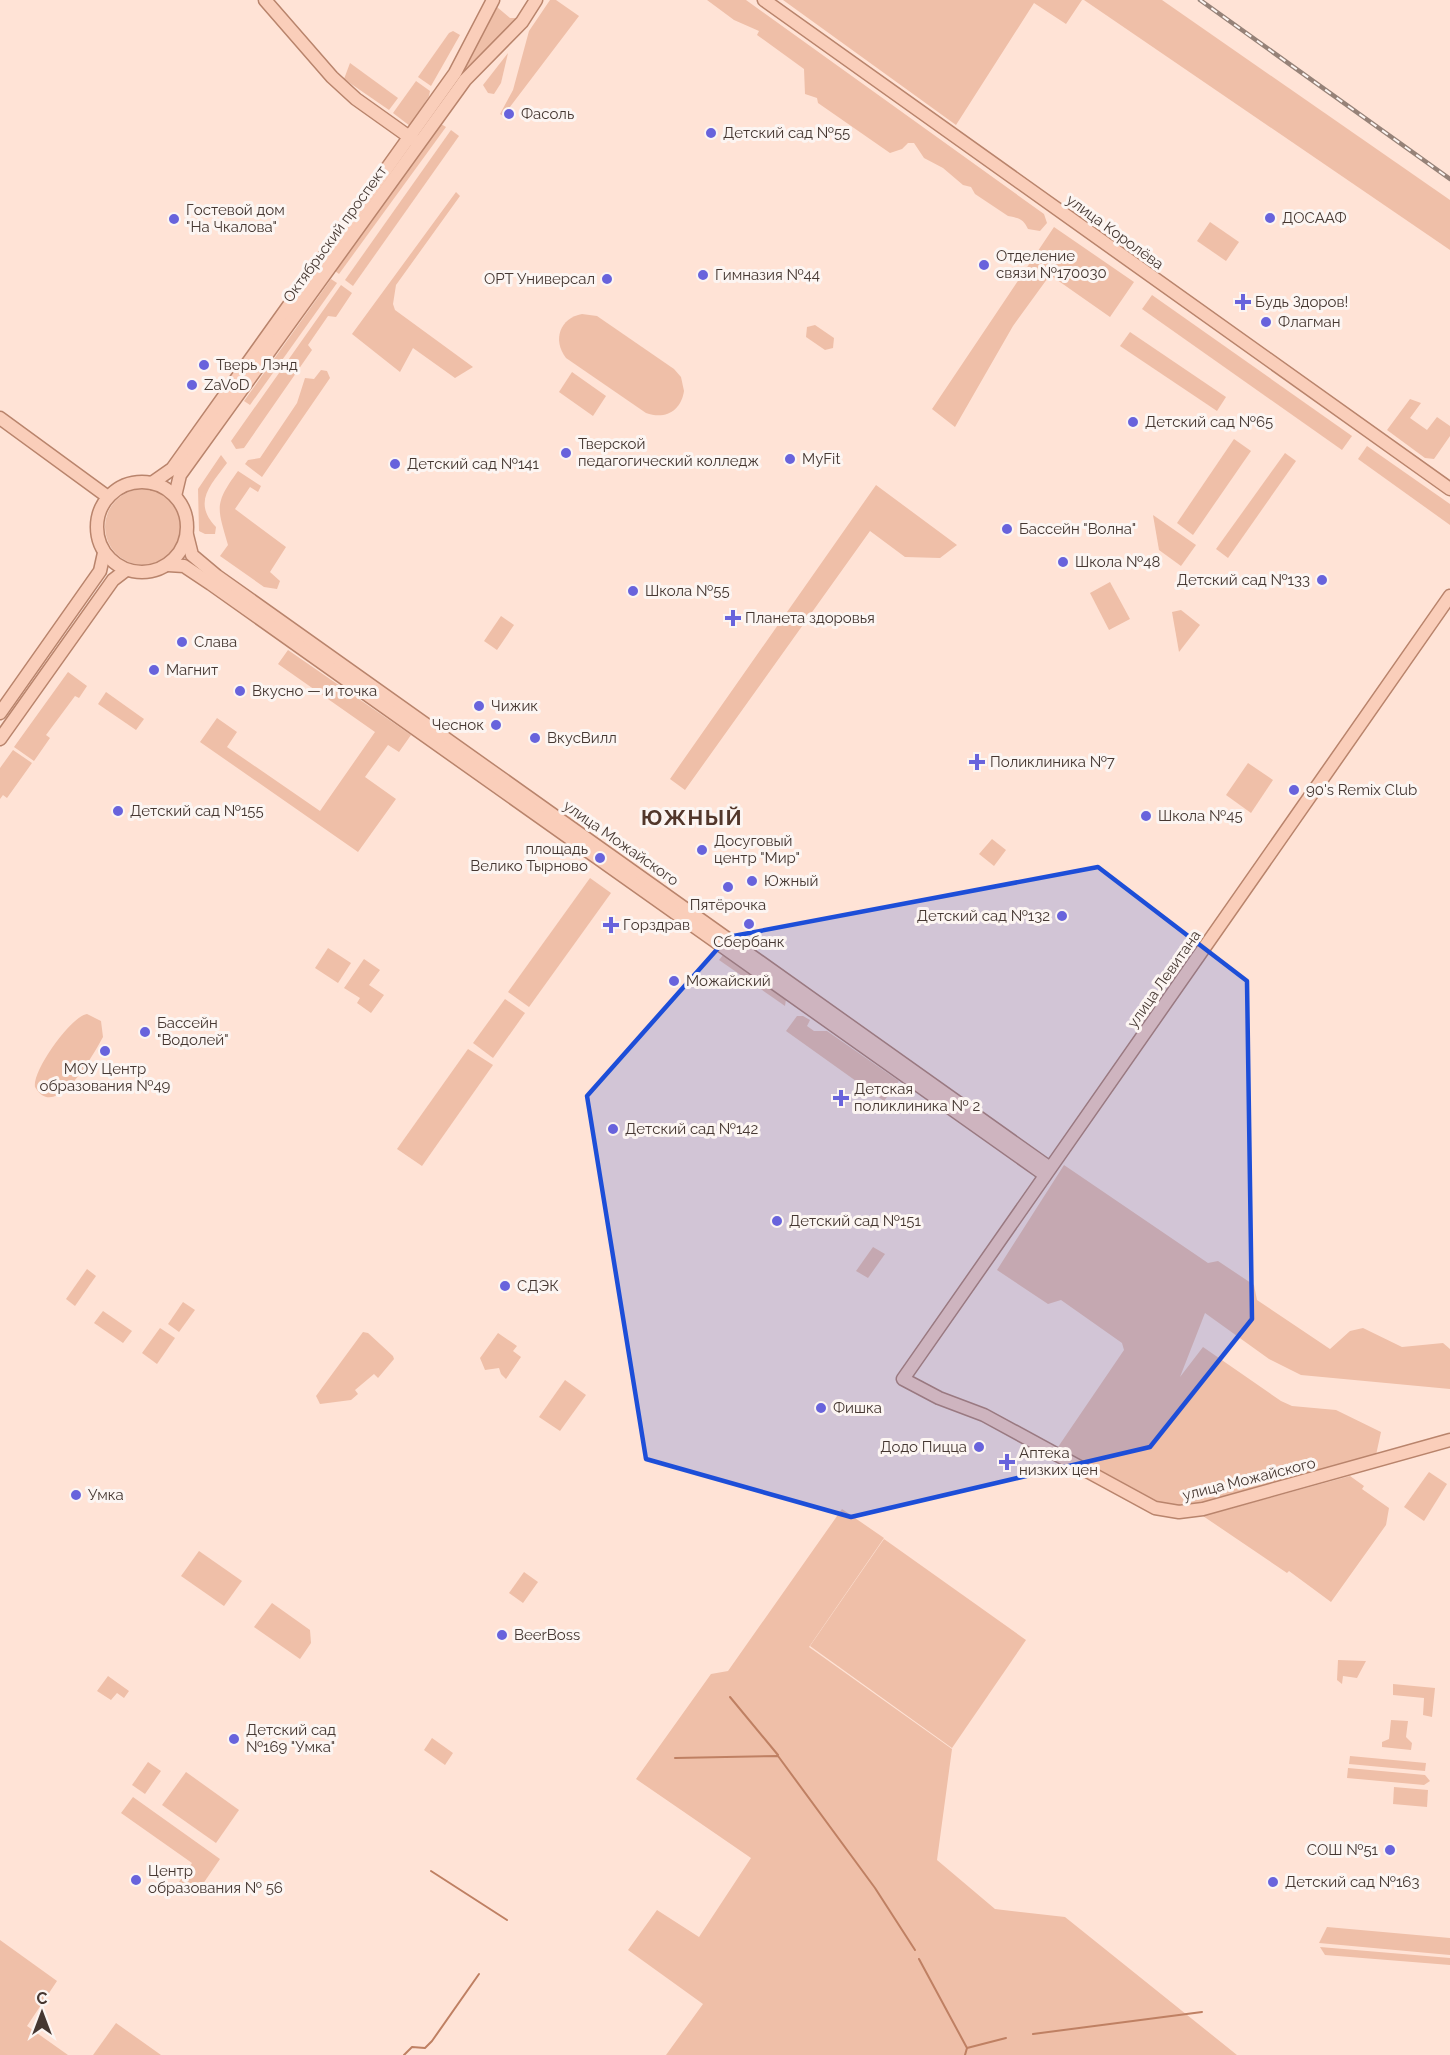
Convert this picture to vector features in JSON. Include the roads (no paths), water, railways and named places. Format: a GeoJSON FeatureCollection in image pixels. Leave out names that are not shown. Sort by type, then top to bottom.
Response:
{"type":"FeatureCollection","features":[{"type":"Feature","properties":{"kind":"main road"},"geometry":{"type":"LineString","coordinates":[[265,0],[332,77],[414,140]]}},
{"type":"Feature","properties":{"kind":"main road","name":"Октябрьский проспект"},"geometry":{"type":"LineString","coordinates":[[175,496],[180,475],[414,140],[455,72],[493,0]]}},
{"type":"Feature","properties":{"kind":"main road","name":"Октябрьский проспект"},"geometry":{"type":"LineString","coordinates":[[152,483],[172,469],[414,140],[465,80],[522,22],[536,0]]}},
{"type":"Feature","properties":{"kind":"main road","name":"улица Королёва"},"geometry":{"type":"LineString","coordinates":[[764,0],[1450,489]]}},
{"type":"Feature","properties":{"kind":"main road"},"geometry":{"type":"LineString","coordinates":[[0,418],[108,497]]}},
{"type":"Feature","properties":{"kind":"main road"},"geometry":{"type":"LineString","coordinates":[[131,483],[152,483],[175,496],[186,516],[187,535],[180,552],[168,565],[146,573],[126,570],[104,553],[97,536],[97,522],[100,509],[108,497],[131,483]]}},
{"type":"Feature","properties":{"kind":"main road","name":"улица Можайского"},"geometry":{"type":"LineString","coordinates":[[187,535],[192,555],[217,576],[1048,1171]]}},
{"type":"Feature","properties":{"kind":"main road"},"geometry":{"type":"LineString","coordinates":[[0,713],[100,571],[104,553]]}},
{"type":"Feature","properties":{"kind":"main road","name":"улица Можайского"},"geometry":{"type":"LineString","coordinates":[[168,565],[179,564],[189,569],[1002,1144],[1048,1171]]}},
{"type":"Feature","properties":{"kind":"main road"},"geometry":{"type":"LineString","coordinates":[[0,739],[113,580],[126,570]]}},
{"type":"Feature","properties":{"kind":"main road","name":"улица Левитана"},"geometry":{"type":"LineString","coordinates":[[903,1379],[1450,596]]}},
{"type":"Feature","properties":{"kind":"main road","name":"улица Можайского"},"geometry":{"type":"LineString","coordinates":[[1002,1144],[1030,1171],[1034,1191]]}},
{"type":"Feature","properties":{"kind":"main road","name":"улица Можайского"},"geometry":{"type":"LineString","coordinates":[[903,1379],[939,1398],[984,1415],[1118,1490],[1155,1508],[1169,1512],[1203,1509],[1450,1440]]}},
{"type":"Feature","properties":{"kind":"waterway"},"geometry":{"type":"LineString","coordinates":[[730,1697],[778,1755]]}},
{"type":"Feature","properties":{"kind":"waterway"},"geometry":{"type":"LineString","coordinates":[[675,1758],[778,1756],[875,1888],[915,1950]]}},
{"type":"Feature","properties":{"kind":"waterway"},"geometry":{"type":"LineString","coordinates":[[431,1871],[507,1920]]}},
{"type":"Feature","properties":{"kind":"waterway"},"geometry":{"type":"LineString","coordinates":[[919,1959],[967,2048]]}},
{"type":"Feature","properties":{"kind":"waterway"},"geometry":{"type":"LineString","coordinates":[[404,2055],[412,2047],[425,2048],[432,2041],[479,1974]]}},
{"type":"Feature","properties":{"kind":"waterway"},"geometry":{"type":"LineString","coordinates":[[1033,2034],[1202,2012]]}},
{"type":"Feature","properties":{"kind":"waterway"},"geometry":{"type":"LineString","coordinates":[[965,2055],[967,2048],[1006,2038]]}},
{"type":"Feature","properties":{"kind":"railway"},"geometry":{"type":"LineString","coordinates":[[1200,0],[1450,179]]}},
{"type":"Feature","properties":{"kind":"place","name":"Фасоль"},"geometry":{"type":"Point","coordinates":[509,114]}},
{"type":"Feature","properties":{"kind":"place","name":"Детский сад №55"},"geometry":{"type":"Point","coordinates":[711,133]}},
{"type":"Feature","properties":{"kind":"place","name":"ДОСААФ"},"geometry":{"type":"Point","coordinates":[1270,218]}},
{"type":"Feature","properties":{"kind":"place","name":"Гостевой дом \"На Чкалова\""},"geometry":{"type":"Point","coordinates":[174,219]}},
{"type":"Feature","properties":{"kind":"place","name":"Отделение связи №170030"},"geometry":{"type":"Point","coordinates":[984,265]}},
{"type":"Feature","properties":{"kind":"place","name":"Гимназия №44"},"geometry":{"type":"Point","coordinates":[703,275]}},
{"type":"Feature","properties":{"kind":"place","name":"ОРТ Универсал"},"geometry":{"type":"Point","coordinates":[607,279]}},
{"type":"Feature","properties":{"kind":"place","name":"Будь Здоров!"},"geometry":{"type":"Point","coordinates":[1243,302]}},
{"type":"Feature","properties":{"kind":"place","name":"Флагман"},"geometry":{"type":"Point","coordinates":[1266,322]}},
{"type":"Feature","properties":{"kind":"place","name":"Тверь Лэнд"},"geometry":{"type":"Point","coordinates":[204,365]}},
{"type":"Feature","properties":{"kind":"place","name":"ZaVoD"},"geometry":{"type":"Point","coordinates":[192,385]}},
{"type":"Feature","properties":{"kind":"place","name":"Детский сад №65"},"geometry":{"type":"Point","coordinates":[1133,422]}},
{"type":"Feature","properties":{"kind":"place","name":"Тверской педагогический колледж"},"geometry":{"type":"Point","coordinates":[566,453]}},
{"type":"Feature","properties":{"kind":"place","name":"MyFit"},"geometry":{"type":"Point","coordinates":[790,459]}},
{"type":"Feature","properties":{"kind":"place","name":"Детский сад №141"},"geometry":{"type":"Point","coordinates":[395,464]}},
{"type":"Feature","properties":{"kind":"place","name":"Бассейн \"Волна\""},"geometry":{"type":"Point","coordinates":[1007,529]}},
{"type":"Feature","properties":{"kind":"place","name":"Школа №48"},"geometry":{"type":"Point","coordinates":[1063,562]}},
{"type":"Feature","properties":{"kind":"place","name":"Детский сад №133"},"geometry":{"type":"Point","coordinates":[1322,580]}},
{"type":"Feature","properties":{"kind":"place","name":"Школа №55"},"geometry":{"type":"Point","coordinates":[633,591]}},
{"type":"Feature","properties":{"kind":"place","name":"Планета здоровья"},"geometry":{"type":"Point","coordinates":[733,618]}},
{"type":"Feature","properties":{"kind":"place","name":"Слава"},"geometry":{"type":"Point","coordinates":[182,642]}},
{"type":"Feature","properties":{"kind":"place","name":"Магнит"},"geometry":{"type":"Point","coordinates":[154,670]}},
{"type":"Feature","properties":{"kind":"place","name":"Вкусно — и точка"},"geometry":{"type":"Point","coordinates":[240,691]}},
{"type":"Feature","properties":{"kind":"place","name":"Чижик"},"geometry":{"type":"Point","coordinates":[479,706]}},
{"type":"Feature","properties":{"kind":"place","name":"Чеснок"},"geometry":{"type":"Point","coordinates":[496,725]}},
{"type":"Feature","properties":{"kind":"place","name":"ВкусВилл"},"geometry":{"type":"Point","coordinates":[535,738]}},
{"type":"Feature","properties":{"kind":"place","name":"Поликлиника №7"},"geometry":{"type":"Point","coordinates":[977,762]}},
{"type":"Feature","properties":{"kind":"place","name":"90's Remix Club"},"geometry":{"type":"Point","coordinates":[1294,790]}},
{"type":"Feature","properties":{"kind":"place","name":"Детский сад №155"},"geometry":{"type":"Point","coordinates":[118,811]}},
{"type":"Feature","properties":{"kind":"place","name":"Школа №45"},"geometry":{"type":"Point","coordinates":[1146,816]}},
{"type":"Feature","properties":{"kind":"place","name":"Досуговый центр \"Мир\""},"geometry":{"type":"Point","coordinates":[702,850]}},
{"type":"Feature","properties":{"kind":"place","name":"площадь Велико Тырново"},"geometry":{"type":"Point","coordinates":[600,858]}},
{"type":"Feature","properties":{"kind":"place","name":"Южный"},"geometry":{"type":"Point","coordinates":[752,881]}},
{"type":"Feature","properties":{"kind":"place","name":"Пятёрочка"},"geometry":{"type":"Point","coordinates":[728,887]}},
{"type":"Feature","properties":{"kind":"place","name":"Детский сад №132"},"geometry":{"type":"Point","coordinates":[1062,916]}},
{"type":"Feature","properties":{"kind":"place","name":"Сбербанк"},"geometry":{"type":"Point","coordinates":[749,924]}},
{"type":"Feature","properties":{"kind":"place","name":"Горздрав"},"geometry":{"type":"Point","coordinates":[611,925]}},
{"type":"Feature","properties":{"kind":"place","name":"Можайский"},"geometry":{"type":"Point","coordinates":[674,981]}},
{"type":"Feature","properties":{"kind":"place","name":"Бассейн \"Водолей\""},"geometry":{"type":"Point","coordinates":[145,1032]}},
{"type":"Feature","properties":{"kind":"place","name":"МОУ Центр образования №49"},"geometry":{"type":"Point","coordinates":[105,1051]}},
{"type":"Feature","properties":{"kind":"place","name":"Детская поликлиника № 2"},"geometry":{"type":"Point","coordinates":[841,1098]}},
{"type":"Feature","properties":{"kind":"place","name":"Детский сад №142"},"geometry":{"type":"Point","coordinates":[613,1129]}},
{"type":"Feature","properties":{"kind":"place","name":"Детский сад №151"},"geometry":{"type":"Point","coordinates":[777,1221]}},
{"type":"Feature","properties":{"kind":"place","name":"СДЭК"},"geometry":{"type":"Point","coordinates":[505,1286]}},
{"type":"Feature","properties":{"kind":"place","name":"Фишка"},"geometry":{"type":"Point","coordinates":[821,1408]}},
{"type":"Feature","properties":{"kind":"place","name":"Додо Пицца"},"geometry":{"type":"Point","coordinates":[979,1447]}},
{"type":"Feature","properties":{"kind":"place","name":"Аптека низких цен"},"geometry":{"type":"Point","coordinates":[1007,1462]}},
{"type":"Feature","properties":{"kind":"place","name":"Умка"},"geometry":{"type":"Point","coordinates":[76,1495]}},
{"type":"Feature","properties":{"kind":"place","name":"BeerBoss"},"geometry":{"type":"Point","coordinates":[502,1635]}},
{"type":"Feature","properties":{"kind":"place","name":"Детский сад №169 \"Умка\""},"geometry":{"type":"Point","coordinates":[234,1739]}},
{"type":"Feature","properties":{"kind":"place","name":"СОШ №51"},"geometry":{"type":"Point","coordinates":[1390,1850]}},
{"type":"Feature","properties":{"kind":"place","name":"Центр образования № 56"},"geometry":{"type":"Point","coordinates":[136,1880]}},
{"type":"Feature","properties":{"kind":"place","name":"Детский сад №163"},"geometry":{"type":"Point","coordinates":[1273,1882]}},
{"type":"Feature","properties":{"kind":"district","name":"ЮЖНЫЙ"},"geometry":{"type":"Point","coordinates":[692,817]}}]}
